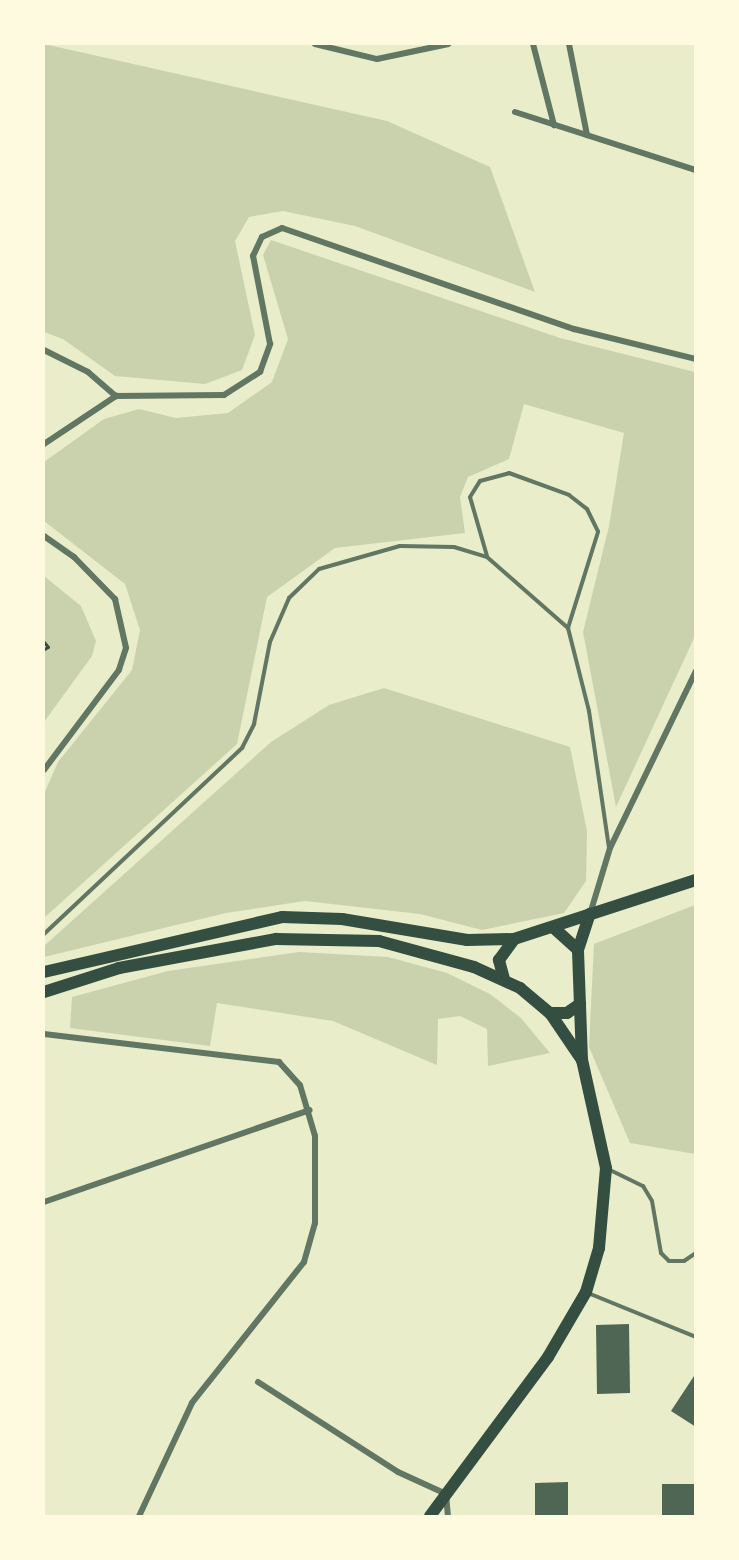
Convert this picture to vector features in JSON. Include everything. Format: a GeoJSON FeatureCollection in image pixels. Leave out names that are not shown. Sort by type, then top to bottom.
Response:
{"type":"FeatureCollection","features":[{"type":"Feature","properties":{"kind":"main road"},"geometry":{"type":"LineString","coordinates":[[44,972],[282,917],[342,919],[467,940],[514,939],[555,929],[590,914],[696,880]]}},
{"type":"Feature","properties":{"kind":"main road"},"geometry":{"type":"LineString","coordinates":[[430,1516],[548,1357],[586,1292],[605,1216],[606,1168],[582,1060],[578,950],[590,914]]}},
{"type":"Feature","properties":{"kind":"main road"},"geometry":{"type":"LineString","coordinates":[[555,929],[578,950]]}},
{"type":"Feature","properties":{"kind":"main road"},"geometry":{"type":"LineString","coordinates":[[44,992],[166,958],[312,938],[379,941],[504,979],[550,1013],[582,1060]]}},
{"type":"Feature","properties":{"kind":"main road"},"geometry":{"type":"LineString","coordinates":[[504,979],[499,960],[514,939]]}},
{"type":"Feature","properties":{"kind":"main road"},"geometry":{"type":"LineString","coordinates":[[550,1013],[567,1013],[580,1004]]}},
{"type":"Feature","properties":{"kind":"street"},"geometry":{"type":"LineString","coordinates":[[315,44],[377,59],[448,44]]}},
{"type":"Feature","properties":{"kind":"street"},"geometry":{"type":"LineString","coordinates":[[533,44],[554,125]]}},
{"type":"Feature","properties":{"kind":"street"},"geometry":{"type":"LineString","coordinates":[[569,44],[587,135]]}},
{"type":"Feature","properties":{"kind":"street"},"geometry":{"type":"LineString","coordinates":[[515,112],[696,170]]}},
{"type":"Feature","properties":{"kind":"street"},"geometry":{"type":"LineString","coordinates":[[44,444],[116,396],[224,395],[260,372],[270,344],[252,256],[262,237],[282,228],[574,330],[696,359]]}},
{"type":"Feature","properties":{"kind":"street"},"geometry":{"type":"LineString","coordinates":[[44,350],[88,372],[116,396]]}},
{"type":"Feature","properties":{"kind":"street"},"geometry":{"type":"LineString","coordinates":[[44,536],[74,557],[115,599],[126,648],[120,670],[44,770]]}},
{"type":"Feature","properties":{"kind":"street"},"geometry":{"type":"LineString","coordinates":[[590,914],[610,848],[696,671]]}},
{"type":"Feature","properties":{"kind":"street"},"geometry":{"type":"LineString","coordinates":[[44,1034],[260,1057],[292,1073],[309,1110],[318,1173],[311,1247],[293,1278],[192,1404],[139,1516]]}},
{"type":"Feature","properties":{"kind":"street"},"geometry":{"type":"LineString","coordinates":[[44,1202],[309,1110]]}},
{"type":"Feature","properties":{"kind":"street"},"geometry":{"type":"LineString","coordinates":[[258,1382],[398,1472],[446,1494],[448,1516]]}},
{"type":"Feature","properties":{"kind":"lane"},"geometry":{"type":"LineString","coordinates":[[487,556],[470,497],[480,481],[509,473],[569,495],[587,509],[598,532],[568,628],[589,711],[610,848]]}},
{"type":"Feature","properties":{"kind":"lane"},"geometry":{"type":"LineString","coordinates":[[44,934],[242,748],[254,724],[270,642],[288,598],[320,569],[400,546],[454,547],[487,556],[568,628]]}},
{"type":"Feature","properties":{"kind":"lane"},"geometry":{"type":"LineString","coordinates":[[606,1168],[643,1186],[652,1201],[661,1253],[669,1262],[684,1261],[696,1253]]}},
{"type":"Feature","properties":{"kind":"lane"},"geometry":{"type":"LineString","coordinates":[[586,1292],[696,1337]]}},
{"type":"Feature","properties":{"kind":"path"},"geometry":{"type":"LineString","coordinates":[[44,642],[48,647],[44,650]]}},
{"type":"Feature","properties":{"kind":"green space"},"geometry":{"type":"Polygon","coordinates":[[[44,44],[387,121],[490,167],[535,292],[355,226],[283,211],[249,217],[235,241],[255,335],[242,370],[205,384],[115,376],[63,339],[44,332],[44,44]]]}},
{"type":"Feature","properties":{"kind":"green space"},"geometry":{"type":"Polygon","coordinates":[[[271,240],[560,338],[695,372],[695,636],[616,807],[583,632],[609,526],[624,433],[524,404],[509,459],[468,477],[460,497],[465,533],[335,548],[267,597],[237,744],[44,918],[44,794],[58,762],[132,670],[140,630],[125,584],[44,521],[44,462],[104,419],[139,409],[176,418],[228,413],[272,382],[288,339],[263,255],[271,240]]]}},
{"type":"Feature","properties":{"kind":"green space"},"geometry":{"type":"Polygon","coordinates":[[[44,576],[81,606],[96,641],[92,656],[44,722],[44,576]]]}},
{"type":"Feature","properties":{"kind":"green space"},"geometry":{"type":"Polygon","coordinates":[[[384,688],[570,747],[587,831],[586,881],[564,913],[482,930],[420,914],[305,901],[226,913],[44,957],[44,946],[271,742],[329,705],[384,688]]]}},
{"type":"Feature","properties":{"kind":"green space"},"geometry":{"type":"Polygon","coordinates":[[[695,905],[695,1154],[630,1143],[589,1047],[594,944],[695,905]]]}},
{"type":"Feature","properties":{"kind":"green space"},"geometry":{"type":"Polygon","coordinates":[[[299,952],[388,957],[447,973],[490,994],[521,1018],[550,1053],[488,1066],[487,1029],[460,1016],[438,1019],[437,1065],[333,1021],[217,1003],[210,1046],[70,1028],[72,997],[168,971],[299,952]]]}},
{"type":"Feature","properties":{"kind":"building"},"geometry":{"type":"Polygon","coordinates":[[[629,1324],[630,1393],[597,1394],[596,1325],[629,1324]]]}},
{"type":"Feature","properties":{"kind":"building"},"geometry":{"type":"Polygon","coordinates":[[[696,1373],[696,1427],[671,1411],[696,1373]]]}},
{"type":"Feature","properties":{"kind":"building"},"geometry":{"type":"Polygon","coordinates":[[[568,1482],[568,1516],[535,1516],[535,1483],[568,1482]]]}},
{"type":"Feature","properties":{"kind":"building"},"geometry":{"type":"Polygon","coordinates":[[[662,1484],[695,1484],[695,1516],[662,1516],[662,1484]]]}}]}
